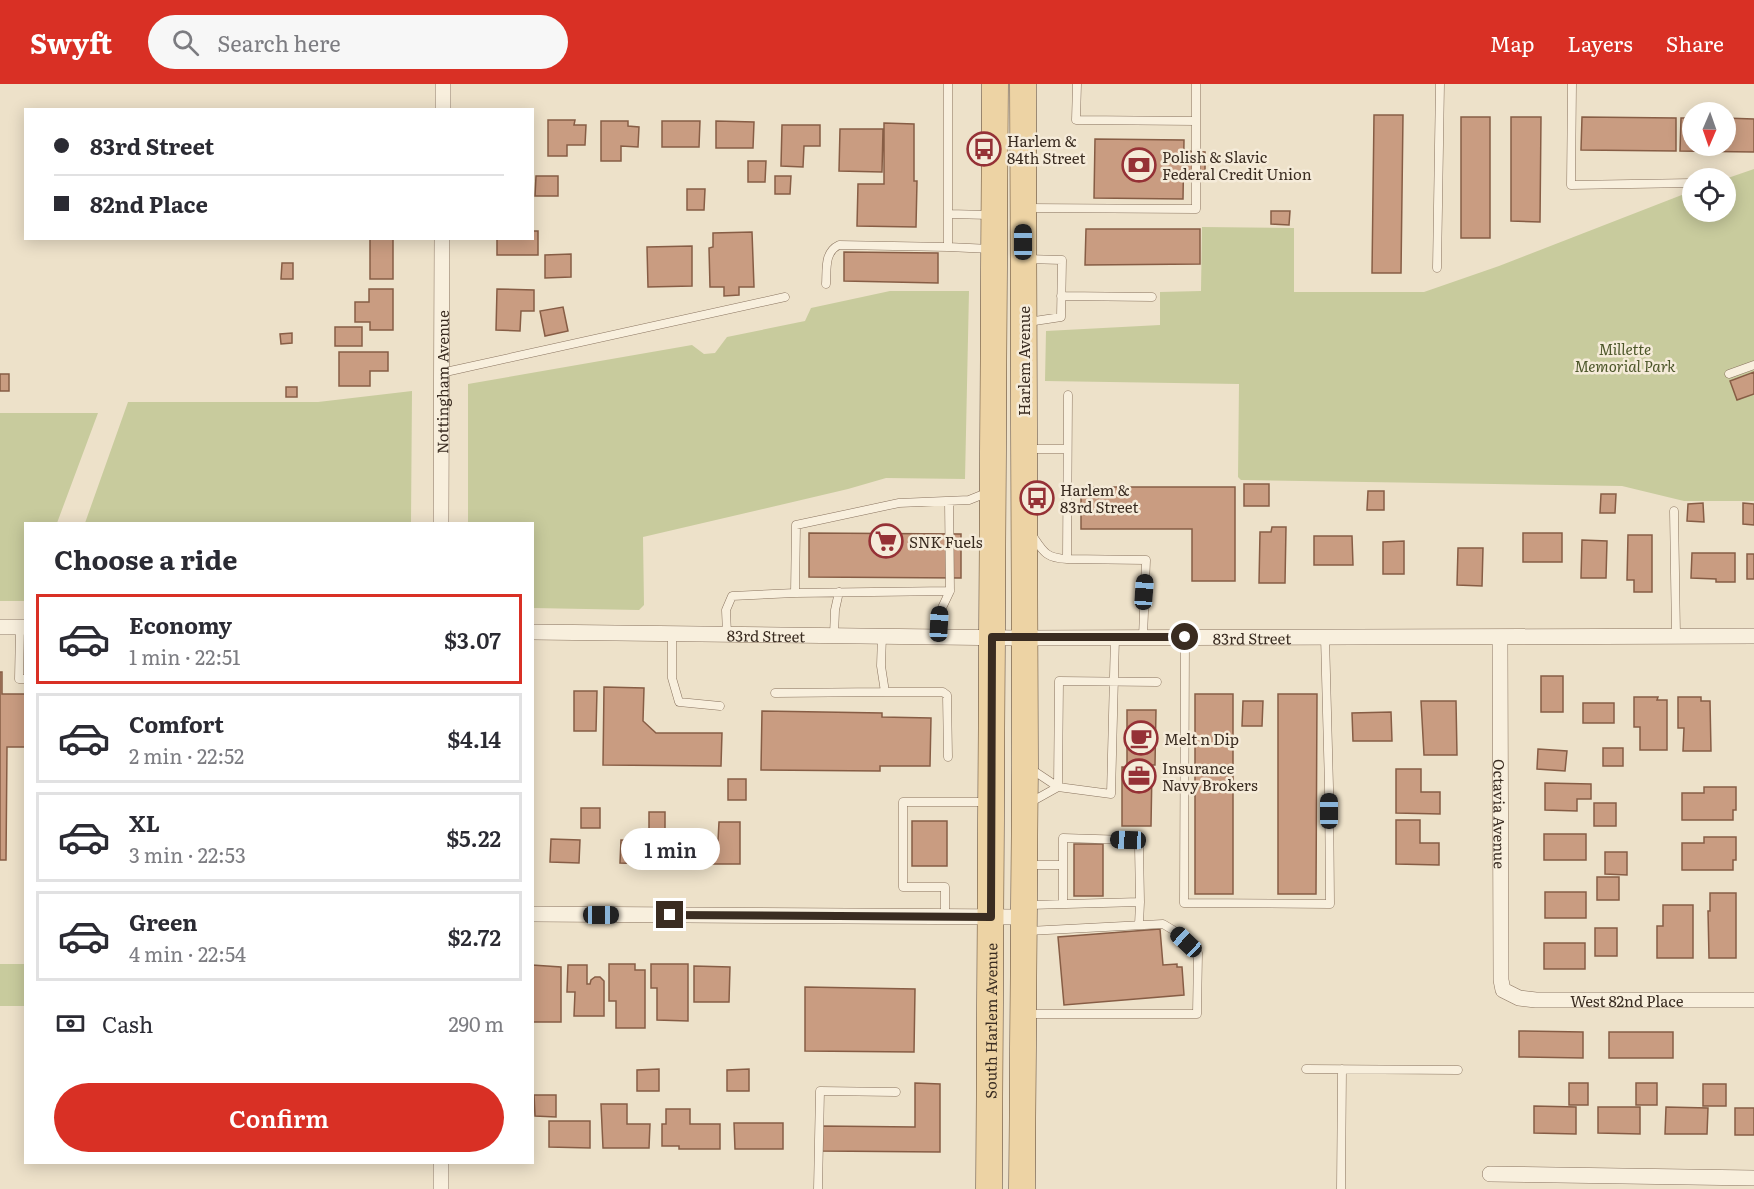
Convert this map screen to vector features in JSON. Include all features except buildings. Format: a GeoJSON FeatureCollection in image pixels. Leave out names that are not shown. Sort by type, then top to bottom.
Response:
{"type":"FeatureCollection","features":[{"type":"Feature","properties":{"kind":"main road","name":"Harlem Avenue"},"geometry":{"type":"LineString","coordinates":[[992,637],[995,84]]}},
{"type":"Feature","properties":{"kind":"main road","name":"Harlem Avenue"},"geometry":{"type":"LineString","coordinates":[[1023,84],[1023,638]]}},
{"type":"Feature","properties":{"kind":"main road","name":"South Harlem Avenue"},"geometry":{"type":"LineString","coordinates":[[989,1189],[992,637]]}},
{"type":"Feature","properties":{"kind":"main road"},"geometry":{"type":"LineString","coordinates":[[1022,1189],[1025,765],[1023,638]]}},
{"type":"Feature","properties":{"kind":"street"},"geometry":{"type":"LineString","coordinates":[[442,108],[443,84]]}},
{"type":"Feature","properties":{"kind":"street","name":"Nottingham Avenue"},"geometry":{"type":"LineString","coordinates":[[441,522],[442,240]]}},
{"type":"Feature","properties":{"kind":"street"},"geometry":{"type":"LineString","coordinates":[[0,627],[23,627]]}},
{"type":"Feature","properties":{"kind":"street","name":"83rd Street"},"geometry":{"type":"LineString","coordinates":[[534,632],[1023,638],[1754,636]]}},
{"type":"Feature","properties":{"kind":"street","name":"Octavia Avenue"},"geometry":{"type":"LineString","coordinates":[[1500,638],[1501,980],[1503,990]]}},
{"type":"Feature","properties":{"kind":"street"},"geometry":{"type":"LineString","coordinates":[[534,914],[1024,918]]}},
{"type":"Feature","properties":{"kind":"street","name":"West 82nd Place"},"geometry":{"type":"LineString","coordinates":[[1503,990],[1519,998],[1536,1000],[1754,1000]]}},
{"type":"Feature","properties":{"kind":"street"},"geometry":{"type":"LineString","coordinates":[[441,1164],[441,1189]]}},
{"type":"Feature","properties":{"kind":"street"},"geometry":{"type":"LineString","coordinates":[[1490,1174],[1619,1183],[1754,1178]]}},
{"type":"Feature","properties":{"kind":"lane"},"geometry":{"type":"LineString","coordinates":[[948,84],[948,247]]}},
{"type":"Feature","properties":{"kind":"lane"},"geometry":{"type":"LineString","coordinates":[[1077,84],[1076,120],[1196,121]]}},
{"type":"Feature","properties":{"kind":"lane"},"geometry":{"type":"LineString","coordinates":[[1023,208],[1196,210],[1196,84]]}},
{"type":"Feature","properties":{"kind":"lane"},"geometry":{"type":"LineString","coordinates":[[1437,268],[1440,84]]}},
{"type":"Feature","properties":{"kind":"lane"},"geometry":{"type":"LineString","coordinates":[[1572,84],[1571,185],[1682,183]]}},
{"type":"Feature","properties":{"kind":"lane"},"geometry":{"type":"LineString","coordinates":[[948,214],[994,215]]}},
{"type":"Feature","properties":{"kind":"lane"},"geometry":{"type":"LineString","coordinates":[[826,284],[828,254],[831,248],[839,245],[994,249]]}},
{"type":"Feature","properties":{"kind":"lane"},"geometry":{"type":"LineString","coordinates":[[1023,259],[1062,260],[1061,316],[1023,323]]}},
{"type":"Feature","properties":{"kind":"lane"},"geometry":{"type":"LineString","coordinates":[[1061,296],[1152,297]]}},
{"type":"Feature","properties":{"kind":"lane"},"geometry":{"type":"LineString","coordinates":[[441,373],[785,297]]}},
{"type":"Feature","properties":{"kind":"lane"},"geometry":{"type":"LineString","coordinates":[[1729,374],[1754,365]]}},
{"type":"Feature","properties":{"kind":"lane"},"geometry":{"type":"LineString","coordinates":[[1067,559],[1068,395]]}},
{"type":"Feature","properties":{"kind":"lane"},"geometry":{"type":"LineString","coordinates":[[1023,449],[1067,449]]}},
{"type":"Feature","properties":{"kind":"lane"},"geometry":{"type":"LineString","coordinates":[[795,592],[796,525],[899,503],[969,500],[993,490]]}},
{"type":"Feature","properties":{"kind":"lane"},"geometry":{"type":"LineString","coordinates":[[938,637],[940,612],[950,591],[950,501]]}},
{"type":"Feature","properties":{"kind":"lane"},"geometry":{"type":"LineString","coordinates":[[1674,511],[1676,635]]}},
{"type":"Feature","properties":{"kind":"lane"},"geometry":{"type":"LineString","coordinates":[[1024,523],[1041,551],[1055,559],[1146,560],[1143,638]]}},
{"type":"Feature","properties":{"kind":"lane"},"geometry":{"type":"LineString","coordinates":[[727,634],[726,610],[732,596],[795,592],[950,591]]}},
{"type":"Feature","properties":{"kind":"lane"},"geometry":{"type":"LineString","coordinates":[[834,635],[834,610],[839,592]]}},
{"type":"Feature","properties":{"kind":"lane"},"geometry":{"type":"LineString","coordinates":[[23,627],[19,679],[24,679]]}},
{"type":"Feature","properties":{"kind":"lane"},"geometry":{"type":"LineString","coordinates":[[672,633],[672,678],[679,702],[720,706]]}},
{"type":"Feature","properties":{"kind":"lane"},"geometry":{"type":"LineString","coordinates":[[882,635],[881,666],[885,692]]}},
{"type":"Feature","properties":{"kind":"lane"},"geometry":{"type":"LineString","coordinates":[[1025,765],[1058,787],[1111,794],[1115,637]]}},
{"type":"Feature","properties":{"kind":"lane"},"geometry":{"type":"LineString","coordinates":[[1185,637],[1184,903],[1330,904],[1325,637]]}},
{"type":"Feature","properties":{"kind":"lane"},"geometry":{"type":"LineString","coordinates":[[1058,787],[1059,681],[1157,682]]}},
{"type":"Feature","properties":{"kind":"lane"},"geometry":{"type":"LineString","coordinates":[[775,693],[943,692],[947,695],[948,757]]}},
{"type":"Feature","properties":{"kind":"lane"},"geometry":{"type":"LineString","coordinates":[[1024,805],[1058,787]]}},
{"type":"Feature","properties":{"kind":"lane"},"geometry":{"type":"LineString","coordinates":[[945,917],[945,887],[903,887],[903,802],[991,802]]}},
{"type":"Feature","properties":{"kind":"lane"},"geometry":{"type":"LineString","coordinates":[[1063,904],[1063,838],[1128,840],[1139,846],[1139,925]]}},
{"type":"Feature","properties":{"kind":"lane"},"geometry":{"type":"LineString","coordinates":[[1024,865],[1063,865]]}},
{"type":"Feature","properties":{"kind":"lane"},"geometry":{"type":"LineString","coordinates":[[1024,918],[1063,904],[1140,902]]}},
{"type":"Feature","properties":{"kind":"lane"},"geometry":{"type":"LineString","coordinates":[[1023,1014],[1197,1014],[1198,953],[1163,924],[1139,925],[1024,918]]}},
{"type":"Feature","properties":{"kind":"lane"},"geometry":{"type":"LineString","coordinates":[[1306,1069],[1458,1070]]}},
{"type":"Feature","properties":{"kind":"lane"},"geometry":{"type":"LineString","coordinates":[[1341,1189],[1342,1069]]}},
{"type":"Feature","properties":{"kind":"lane"},"geometry":{"type":"LineString","coordinates":[[818,1189],[820,1090],[896,1092]]}},
{"type":"Feature","properties":{"kind":"green space","name":"Millette Memorial Park"},"geometry":{"type":"Polygon","coordinates":[[[1754,169],[1754,501],[1684,501],[1622,486],[1241,480],[1238,477],[1239,384],[1045,381],[1046,331],[1160,325],[1160,292],[1201,291],[1202,227],[1294,228],[1294,292],[1424,292],[1499,266],[1682,195],[1682,222],[1736,222],[1736,175],[1754,169]]]}},
{"type":"Feature","properties":{"kind":"green space"},"geometry":{"type":"Polygon","coordinates":[[[890,291],[969,291],[965,479],[886,478],[643,537],[644,605],[639,610],[534,608],[534,522],[468,522],[468,384],[692,345],[704,354],[715,353],[727,337],[805,321],[811,308],[890,291]]]}},
{"type":"Feature","properties":{"kind":"green space"},"geometry":{"type":"Polygon","coordinates":[[[412,391],[411,522],[85,522],[128,402],[318,402],[412,391]]]}},
{"type":"Feature","properties":{"kind":"green space"},"geometry":{"type":"Polygon","coordinates":[[[0,413],[98,413],[57,522],[24,522],[24,601],[0,601],[0,413]]]}},
{"type":"Feature","properties":{"kind":"green space"},"geometry":{"type":"Polygon","coordinates":[[[0,964],[24,964],[24,1006],[0,1006],[0,964]]]}},
{"type":"Feature","properties":{"kind":"place","name":"Harlem & 84th Street"},"geometry":{"type":"Point","coordinates":[984,149]}},
{"type":"Feature","properties":{"kind":"place","name":"Polish & Slavic Federal Credit Union"},"geometry":{"type":"Point","coordinates":[1139,165]}},
{"type":"Feature","properties":{"kind":"place","name":"Harlem & 83rd Street"},"geometry":{"type":"Point","coordinates":[1037,498]}},
{"type":"Feature","properties":{"kind":"place","name":"SNK Fuels"},"geometry":{"type":"Point","coordinates":[886,541]}},
{"type":"Feature","properties":{"kind":"place","name":"Melt n Dip"},"geometry":{"type":"Point","coordinates":[1141,738]}},
{"type":"Feature","properties":{"kind":"place","name":"Insurance Navy Brokers"},"geometry":{"type":"Point","coordinates":[1139,776]}},
{"type":"Feature","properties":{"kind":"route"},"geometry":{"type":"LineString","coordinates":[[670,915],[991,917],[992,637],[1185,637]]}}]}
